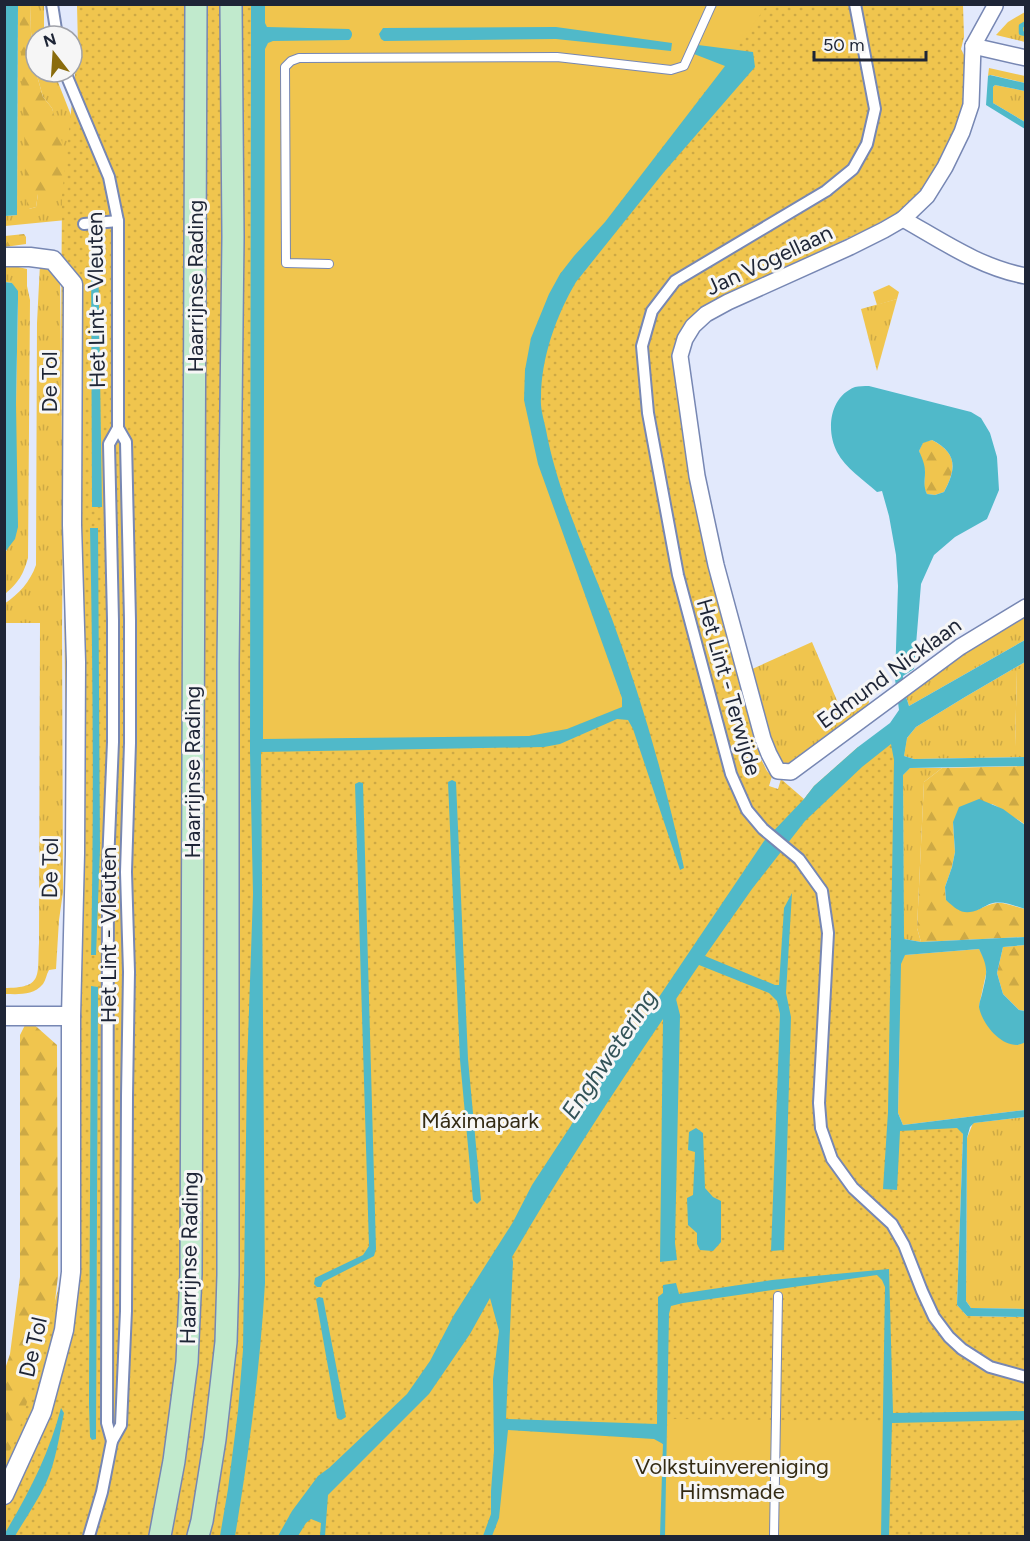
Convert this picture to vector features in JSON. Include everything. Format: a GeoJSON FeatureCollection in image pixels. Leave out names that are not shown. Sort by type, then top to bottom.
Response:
{"type":"FeatureCollection","features":[{"type":"Feature","properties":{"kind":"main road","name":"Haarrijnse Rading"},"geometry":{"type":"LineString","coordinates":[[160,1536],[174,1461],[187,1362],[190,1274],[196,4]]}},
{"type":"Feature","properties":{"kind":"main road","name":"Haarrijnse Rading"},"geometry":{"type":"LineString","coordinates":[[198,1536],[215,1439],[226,1342],[228,1275],[228,652],[233,237],[231,4]]}},
{"type":"Feature","properties":{"kind":"street"},"geometry":{"type":"LineString","coordinates":[[52,4],[55,24]]}},
{"type":"Feature","properties":{"kind":"street","name":"Het Lint - Terwijde"},"geometry":{"type":"LineString","coordinates":[[855,4],[875,109],[867,144],[853,169],[826,191],[675,280],[652,311],[642,346],[648,413],[678,575],[731,774],[747,810],[763,829],[799,859],[822,891],[828,933],[819,1103],[821,1128],[832,1159],[853,1188],[892,1224],[904,1245],[934,1317],[949,1337],[962,1349],[990,1367],[1026,1377]]}},
{"type":"Feature","properties":{"kind":"street","name":"Jan Vogellaan"},"geometry":{"type":"LineString","coordinates":[[778,771],[764,739],[716,565],[697,476],[680,356],[684,339],[693,326],[706,314],[850,247],[903,219],[927,196],[945,167],[962,132],[971,105],[973,46],[996,5]]}},
{"type":"Feature","properties":{"kind":"street"},"geometry":{"type":"LineString","coordinates":[[973,46],[1026,58]]}},
{"type":"Feature","properties":{"kind":"street","name":"Het Lint - Vleuten"},"geometry":{"type":"LineString","coordinates":[[70,84],[109,177],[118,221],[118,428],[109,444],[113,742],[108,864],[107,1423],[112,1442]]}},
{"type":"Feature","properties":{"kind":"street"},"geometry":{"type":"LineString","coordinates":[[903,219],[966,255],[1009,273],[1026,276]]}},
{"type":"Feature","properties":{"kind":"street"},"geometry":{"type":"LineString","coordinates":[[84,224],[118,221]]}},
{"type":"Feature","properties":{"kind":"street","name":"De Tol"},"geometry":{"type":"LineString","coordinates":[[4,257],[53,260],[74,284],[72,525],[76,674],[71,1016],[71,1272],[64,1330],[42,1412],[4,1495]]}},
{"type":"Feature","properties":{"kind":"street","name":"Het Lint - Vleuten"},"geometry":{"type":"LineString","coordinates":[[89,1536],[102,1492],[112,1442],[121,1425],[126,1311],[129,972],[126,872],[130,743],[130,620],[126,442],[118,428]]}},
{"type":"Feature","properties":{"kind":"street"},"geometry":{"type":"LineString","coordinates":[[110,524],[127,520]]}},
{"type":"Feature","properties":{"kind":"street","name":"Edmund Nicklaan"},"geometry":{"type":"LineString","coordinates":[[778,771],[791,772],[960,647],[1026,607]]}},
{"type":"Feature","properties":{"kind":"street"},"geometry":{"type":"LineString","coordinates":[[112,620],[130,620]]}},
{"type":"Feature","properties":{"kind":"street"},"geometry":{"type":"LineString","coordinates":[[113,742],[130,743]]}},
{"type":"Feature","properties":{"kind":"street"},"geometry":{"type":"LineString","coordinates":[[108,972],[129,972]]}},
{"type":"Feature","properties":{"kind":"street"},"geometry":{"type":"LineString","coordinates":[[4,1016],[71,1016]]}},
{"type":"Feature","properties":{"kind":"street"},"geometry":{"type":"LineString","coordinates":[[109,1096],[127,1096]]}},
{"type":"Feature","properties":{"kind":"street"},"geometry":{"type":"LineString","coordinates":[[107,1310],[126,1311]]}},
{"type":"Feature","properties":{"kind":"lane"},"geometry":{"type":"LineString","coordinates":[[329,264],[286,263],[285,67],[291,61],[299,58],[557,57],[671,70],[684,66],[712,4]]}},
{"type":"Feature","properties":{"kind":"lane"},"geometry":{"type":"LineString","coordinates":[[774,1536],[778,1296]]}},
{"type":"Feature","properties":{"kind":"green space"},"geometry":{"type":"Polygon","coordinates":[[[18,5],[22,5],[29,209],[36,207],[38,194],[71,194],[52,108],[43,97],[39,84],[59,84],[87,156],[107,216],[5,226],[5,216],[17,215],[18,5]]]}},
{"type":"Feature","properties":{"kind":"green space"},"geometry":{"type":"Polygon","coordinates":[[[19,5],[30,5],[31,24],[24,24],[24,84],[39,84],[43,97],[52,108],[77,193],[38,194],[36,207],[29,209],[27,205],[19,5]]]}},
{"type":"Feature","properties":{"kind":"green space"},"geometry":{"type":"Polygon","coordinates":[[[30,5],[44,5],[44,24],[31,24],[30,5]]]}},
{"type":"Feature","properties":{"kind":"green space","name":"Máximapark"},"geometry":{"type":"Polygon","coordinates":[[[77,5],[963,5],[964,37],[961,49],[965,57],[964,99],[955,134],[924,190],[902,210],[870,228],[735,290],[696,312],[679,337],[674,357],[680,412],[709,559],[761,759],[772,776],[769,786],[778,789],[781,779],[804,799],[814,786],[858,747],[907,738],[904,756],[910,768],[903,775],[904,927],[896,1128],[957,1124],[963,1134],[957,1305],[967,1316],[1025,1317],[1025,1536],[5,1536],[5,1458],[17,1438],[61,1279],[67,843],[61,343],[62,195],[74,84],[84,84],[84,24],[77,24],[77,5]]]}},
{"type":"Feature","properties":{"kind":"green space"},"geometry":{"type":"Polygon","coordinates":[[[265,5],[767,5],[725,65],[605,222],[560,274],[531,338],[525,370],[524,400],[538,463],[622,699],[622,707],[567,729],[529,736],[263,739],[265,5]]]}},
{"type":"Feature","properties":{"kind":"green space"},"geometry":{"type":"Polygon","coordinates":[[[1025,12],[1025,42],[996,35],[1008,22],[1025,12]]]}},
{"type":"Feature","properties":{"kind":"green space"},"geometry":{"type":"Polygon","coordinates":[[[989,68],[1025,76],[1025,83],[988,76],[989,68]]]}},
{"type":"Feature","properties":{"kind":"green space"},"geometry":{"type":"Polygon","coordinates":[[[995,85],[1025,91],[1025,122],[993,103],[995,85]]]}},
{"type":"Feature","properties":{"kind":"green space"},"geometry":{"type":"Polygon","coordinates":[[[24,234],[26,244],[5,247],[5,236],[24,234]]]}},
{"type":"Feature","properties":{"kind":"green space"},"geometry":{"type":"Polygon","coordinates":[[[40,264],[51,270],[60,280],[63,892],[56,969],[49,970],[43,984],[35,991],[25,994],[5,994],[4,988],[26,986],[36,978],[38,972],[40,623],[5,623],[4,604],[23,587],[31,577],[36,565],[37,323],[40,264]]]}},
{"type":"Feature","properties":{"kind":"green space"},"geometry":{"type":"Polygon","coordinates":[[[5,266],[27,269],[30,300],[28,558],[20,578],[5,594],[5,552],[7,550],[16,404],[18,299],[12,283],[5,282],[5,266]]]}},
{"type":"Feature","properties":{"kind":"green space"},"geometry":{"type":"Polygon","coordinates":[[[889,285],[899,292],[897,299],[877,305],[873,292],[889,285]]]}},
{"type":"Feature","properties":{"kind":"green space"},"geometry":{"type":"Polygon","coordinates":[[[897,299],[877,371],[861,309],[897,299]]]}},
{"type":"Feature","properties":{"kind":"green space"},"geometry":{"type":"Polygon","coordinates":[[[932,440],[946,450],[953,468],[944,492],[935,495],[927,494],[924,488],[925,472],[919,451],[923,442],[932,440]]]}},
{"type":"Feature","properties":{"kind":"green space"},"geometry":{"type":"Polygon","coordinates":[[[1025,613],[1025,640],[909,706],[904,690],[1025,613]]]}},
{"type":"Feature","properties":{"kind":"green space"},"geometry":{"type":"Polygon","coordinates":[[[812,642],[844,717],[868,699],[869,702],[793,767],[779,766],[750,670],[812,642]]]}},
{"type":"Feature","properties":{"kind":"green space"},"geometry":{"type":"Polygon","coordinates":[[[1025,662],[1025,669],[1017,670],[1015,746],[1025,747],[1025,757],[914,759],[904,756],[907,738],[916,727],[1025,662]]]}},
{"type":"Feature","properties":{"kind":"green space"},"geometry":{"type":"Polygon","coordinates":[[[1017,669],[1025,669],[1025,747],[1015,747],[1017,669]]]}},
{"type":"Feature","properties":{"kind":"green space"},"geometry":{"type":"Polygon","coordinates":[[[1025,766],[1025,825],[992,804],[953,823],[955,852],[945,887],[946,900],[977,910],[991,904],[1001,903],[1025,909],[1025,937],[921,942],[917,928],[924,782],[942,768],[1025,766]]]}},
{"type":"Feature","properties":{"kind":"green space"},"geometry":{"type":"Polygon","coordinates":[[[910,768],[942,768],[924,782],[917,928],[921,942],[904,939],[903,775],[910,768]]]}},
{"type":"Feature","properties":{"kind":"green space"},"geometry":{"type":"Polygon","coordinates":[[[1025,945],[1025,1011],[1019,1010],[1003,994],[997,973],[1003,947],[1025,945]]]}},
{"type":"Feature","properties":{"kind":"green space"},"geometry":{"type":"Polygon","coordinates":[[[979,949],[986,962],[986,974],[979,1006],[1017,1045],[1025,1042],[1025,1110],[903,1125],[898,1113],[901,964],[904,955],[979,949]]]}},
{"type":"Feature","properties":{"kind":"green space"},"geometry":{"type":"Polygon","coordinates":[[[30,1021],[57,1045],[58,1276],[50,1343],[26,1429],[5,1469],[5,1369],[10,1354],[20,1277],[20,1035],[26,1023],[30,1021]]]}},
{"type":"Feature","properties":{"kind":"green space"},"geometry":{"type":"Polygon","coordinates":[[[1025,1117],[1025,1309],[971,1308],[966,1301],[967,1138],[973,1123],[1025,1117]]]}},
{"type":"Feature","properties":{"kind":"green space","name":"Volkstuinvereniging Himsmade"},"geometry":{"type":"Polygon","coordinates":[[[668,1419],[882,1421],[881,1536],[665,1536],[668,1419]]]}},
{"type":"Feature","properties":{"kind":"green space"},"geometry":{"type":"Polygon","coordinates":[[[507,1430],[655,1439],[663,1444],[660,1536],[493,1536],[499,1518],[507,1430]]]}},
{"type":"Feature","properties":{"kind":"water"},"geometry":{"type":"Polygon","coordinates":[[[5,4],[18,5],[17,215],[5,216],[5,4]]]}},
{"type":"Feature","properties":{"kind":"water"},"geometry":{"type":"Polygon","coordinates":[[[251,5],[265,5],[267,27],[349,29],[352,34],[349,40],[273,41],[268,43],[265,49],[263,739],[529,736],[567,729],[622,707],[622,698],[538,464],[524,400],[525,370],[531,338],[560,274],[605,222],[725,66],[694,54],[698,45],[753,52],[755,67],[664,172],[576,282],[556,323],[547,353],[542,383],[542,410],[558,478],[633,680],[661,774],[684,868],[680,870],[628,720],[617,719],[560,744],[544,747],[261,752],[265,1283],[253,1410],[235,1536],[220,1536],[238,1411],[243,1350],[247,1068],[253,894],[250,752],[251,5]]]}},
{"type":"Feature","properties":{"kind":"water"},"geometry":{"type":"Polygon","coordinates":[[[556,27],[672,43],[671,51],[556,39],[384,41],[379,34],[383,28],[556,27]]]}},
{"type":"Feature","properties":{"kind":"water"},"geometry":{"type":"Polygon","coordinates":[[[988,76],[1025,83],[1025,91],[995,85],[993,103],[1025,122],[1025,129],[986,105],[988,76]]]}},
{"type":"Feature","properties":{"kind":"water"},"geometry":{"type":"Polygon","coordinates":[[[98,240],[102,507],[92,507],[91,241],[98,240]]]}},
{"type":"Feature","properties":{"kind":"water"},"geometry":{"type":"Polygon","coordinates":[[[5,282],[12,283],[18,291],[16,404],[18,527],[15,539],[5,552],[5,282]]]}},
{"type":"Feature","properties":{"kind":"water"},"geometry":{"type":"Polygon","coordinates":[[[869,386],[971,412],[981,418],[990,433],[997,457],[999,490],[987,519],[955,537],[934,555],[921,584],[914,669],[903,676],[904,690],[909,706],[1025,640],[1025,662],[916,727],[907,738],[904,756],[914,759],[1025,757],[1025,766],[910,768],[903,775],[904,939],[921,942],[1025,937],[1025,945],[1003,947],[997,973],[1003,994],[1019,1010],[1025,1011],[1025,1042],[1017,1045],[1004,1041],[992,1032],[984,1020],[979,1007],[986,971],[979,949],[905,955],[901,964],[898,1113],[903,1125],[1025,1110],[1025,1117],[974,1123],[970,1127],[967,1138],[966,1301],[971,1308],[1025,1309],[1025,1317],[967,1316],[957,1305],[963,1134],[957,1128],[900,1131],[897,1190],[883,1189],[888,1112],[894,760],[891,744],[862,767],[805,821],[752,889],[705,956],[779,985],[784,908],[792,893],[786,993],[791,1017],[784,1250],[771,1251],[780,1014],[777,1001],[769,993],[699,965],[676,999],[680,1015],[675,1243],[677,1260],[660,1262],[663,1019],[585,1137],[512,1257],[506,1419],[657,1424],[658,1297],[663,1293],[663,1285],[676,1283],[679,1294],[772,1280],[889,1269],[893,1413],[1025,1411],[1025,1420],[892,1423],[889,1536],[881,1536],[885,1287],[882,1280],[877,1275],[683,1303],[671,1306],[669,1314],[665,1536],[660,1536],[663,1444],[654,1439],[508,1430],[499,1518],[492,1536],[483,1536],[491,1514],[494,1451],[493,1379],[499,1331],[490,1298],[470,1334],[429,1394],[328,1495],[325,1536],[320,1536],[321,1523],[311,1519],[298,1536],[278,1536],[292,1511],[318,1476],[407,1394],[430,1361],[454,1315],[513,1222],[532,1185],[609,1061],[620,1055],[764,841],[814,786],[858,747],[890,723],[899,710],[895,679],[898,586],[896,555],[889,516],[882,491],[877,492],[855,474],[837,452],[831,425],[835,406],[840,398],[855,387],[869,386]],[[932,440],[923,443],[919,451],[924,466],[927,494],[935,495],[944,492],[951,476],[953,468],[950,456],[932,440]]]}},
{"type":"Feature","properties":{"kind":"water"},"geometry":{"type":"Polygon","coordinates":[[[90,528],[98,528],[100,849],[96,955],[91,955],[93,741],[90,528]]]}},
{"type":"Feature","properties":{"kind":"water"},"geometry":{"type":"Polygon","coordinates":[[[452,780],[456,782],[468,1059],[481,1200],[477,1204],[473,1200],[460,1060],[448,782],[452,780]]]}},
{"type":"Feature","properties":{"kind":"water"},"geometry":{"type":"Polygon","coordinates":[[[363,783],[376,1249],[374,1256],[323,1282],[321,1287],[317,1287],[314,1284],[315,1278],[363,1255],[369,1246],[355,784],[363,783]]]}},
{"type":"Feature","properties":{"kind":"water"},"geometry":{"type":"Polygon","coordinates":[[[979,799],[1003,809],[1025,825],[1025,909],[997,903],[965,912],[958,910],[946,900],[945,887],[955,852],[953,822],[959,807],[979,799]]]}},
{"type":"Feature","properties":{"kind":"water"},"geometry":{"type":"Polygon","coordinates":[[[91,986],[98,987],[96,1439],[92,1440],[89,1404],[91,986]]]}},
{"type":"Feature","properties":{"kind":"water"},"geometry":{"type":"Polygon","coordinates":[[[696,1128],[703,1133],[705,1188],[713,1197],[721,1201],[721,1242],[713,1251],[700,1250],[697,1244],[697,1233],[688,1225],[687,1198],[693,1195],[695,1152],[688,1150],[689,1132],[696,1128]]]}},
{"type":"Feature","properties":{"kind":"water"},"geometry":{"type":"Polygon","coordinates":[[[323,1298],[346,1417],[341,1420],[337,1418],[316,1299],[323,1298]]]}},
{"type":"Feature","properties":{"kind":"water"},"geometry":{"type":"Polygon","coordinates":[[[61,1408],[64,1413],[59,1440],[46,1483],[15,1536],[5,1536],[44,1457],[61,1408]]]}},
{"type":"Feature","properties":{"kind":"waterway"},"geometry":{"type":"LineString","coordinates":[[1026,23],[1021,26],[1021,33],[1026,34]]}},
{"type":"Feature","properties":{"kind":"water label","name":"Enghwetering"},"geometry":{"type":"Point","coordinates":[609,1054]}}]}
